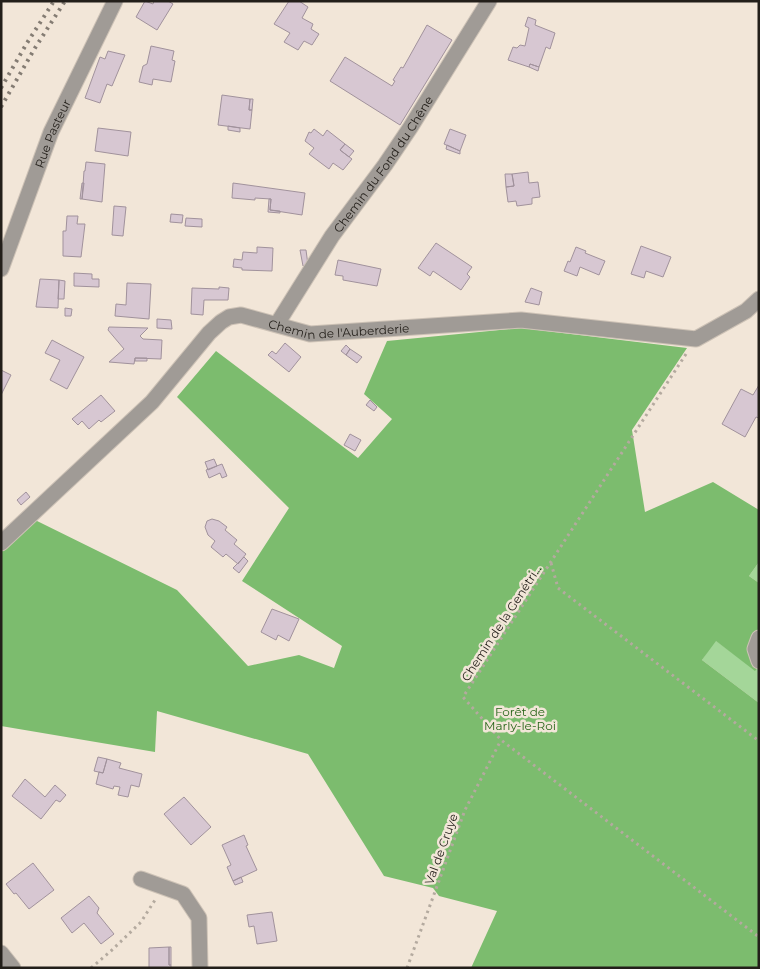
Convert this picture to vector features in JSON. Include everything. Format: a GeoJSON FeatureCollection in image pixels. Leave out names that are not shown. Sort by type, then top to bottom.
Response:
{"type":"FeatureCollection","features":[{"type":"Feature","properties":{"kind":"street","name":"Rue Pasteur"},"geometry":{"type":"LineString","coordinates":[[1,269],[51,132],[115,1]]}},
{"type":"Feature","properties":{"kind":"street","name":"Chemin du Fond du Chêne"},"geometry":{"type":"LineString","coordinates":[[272,323],[410,128],[482,4]]}},
{"type":"Feature","properties":{"kind":"street"},"geometry":{"type":"LineString","coordinates":[[696,339],[746,312],[759,299]]}},
{"type":"Feature","properties":{"kind":"street","name":"Chemin de l'Auberderie"},"geometry":{"type":"LineString","coordinates":[[1,543],[152,402],[203,340],[221,322],[229,317],[240,315],[310,334],[521,320],[696,339]]}},
{"type":"Feature","properties":{"kind":"street"},"geometry":{"type":"LineString","coordinates":[[759,638],[754,650],[759,661]]}},
{"type":"Feature","properties":{"kind":"street"},"geometry":{"type":"LineString","coordinates":[[141,879],[183,894],[200,918],[200,968]]}},
{"type":"Feature","properties":{"kind":"street"},"geometry":{"type":"LineString","coordinates":[[1,953],[13,968]]}},
{"type":"Feature","properties":{"kind":"path","name":"Chemin de la Genétri..."},"geometry":{"type":"LineString","coordinates":[[696,339],[464,697],[501,740],[759,937]]}},
{"type":"Feature","properties":{"kind":"path"},"geometry":{"type":"LineString","coordinates":[[550,563],[558,588],[759,741]]}},
{"type":"Feature","properties":{"kind":"path","name":"Val de Cruye"},"geometry":{"type":"LineString","coordinates":[[407,968],[465,810],[501,740]]}},
{"type":"Feature","properties":{"kind":"path"},"geometry":{"type":"LineString","coordinates":[[91,968],[141,922],[163,886]]}},
{"type":"Feature","properties":{"kind":"green space","name":"Forêt de Marly-le-Roi"},"geometry":{"type":"Polygon","coordinates":[[[521,328],[687,348],[632,430],[645,512],[713,482],[759,510],[759,562],[749,576],[759,583],[759,666],[755,671],[716,641],[702,660],[759,703],[759,968],[471,968],[497,911],[439,896],[433,888],[384,876],[308,754],[157,711],[155,752],[1,726],[1,552],[33,519],[177,590],[248,666],[299,655],[334,668],[342,646],[242,581],[289,508],[177,397],[216,351],[358,458],[392,419],[364,394],[387,341],[521,328]]]}},
{"type":"Feature","properties":{"kind":"green space"},"geometry":{"type":"Polygon","coordinates":[[[759,562],[759,583],[749,576],[759,562]]]}},
{"type":"Feature","properties":{"kind":"green space"},"geometry":{"type":"Polygon","coordinates":[[[715,640],[755,670],[759,666],[759,703],[702,660],[715,640]]]}},
{"type":"Feature","properties":{"kind":"building"},"geometry":{"type":"Polygon","coordinates":[[[145,1],[153,4],[154,1],[168,1],[173,4],[157,30],[136,17],[145,1]]]}},
{"type":"Feature","properties":{"kind":"building"},"geometry":{"type":"Polygon","coordinates":[[[289,1],[299,1],[308,7],[302,18],[313,24],[311,29],[319,34],[312,45],[304,41],[298,50],[284,42],[290,33],[274,24],[289,1]]]}},
{"type":"Feature","properties":{"kind":"building"},"geometry":{"type":"Polygon","coordinates":[[[528,17],[536,20],[535,25],[555,33],[550,49],[546,47],[539,67],[530,64],[529,67],[508,60],[513,47],[525,46],[529,28],[525,26],[528,17]]]}},
{"type":"Feature","properties":{"kind":"building"},"geometry":{"type":"Polygon","coordinates":[[[427,25],[452,40],[400,125],[330,81],[345,57],[392,86],[395,81],[393,80],[401,67],[403,68],[427,25]]]}},
{"type":"Feature","properties":{"kind":"building"},"geometry":{"type":"Polygon","coordinates":[[[151,46],[174,51],[172,60],[175,61],[171,82],[153,79],[152,85],[139,82],[143,66],[147,64],[151,46]]]}},
{"type":"Feature","properties":{"kind":"building"},"geometry":{"type":"Polygon","coordinates":[[[108,51],[125,55],[112,86],[107,84],[100,103],[85,98],[100,57],[105,59],[108,51]]]}},
{"type":"Feature","properties":{"kind":"building"},"geometry":{"type":"Polygon","coordinates":[[[530,64],[539,67],[538,71],[529,67],[530,64]]]}},
{"type":"Feature","properties":{"kind":"building"},"geometry":{"type":"Polygon","coordinates":[[[222,95],[250,99],[249,110],[252,110],[250,129],[218,125],[222,95]]]}},
{"type":"Feature","properties":{"kind":"building"},"geometry":{"type":"Polygon","coordinates":[[[250,99],[253,99],[252,110],[249,110],[250,99]]]}},
{"type":"Feature","properties":{"kind":"building"},"geometry":{"type":"Polygon","coordinates":[[[228,126],[240,128],[240,132],[228,130],[228,126]]]}},
{"type":"Feature","properties":{"kind":"building"},"geometry":{"type":"Polygon","coordinates":[[[98,128],[131,132],[128,156],[95,151],[98,128]]]}},
{"type":"Feature","properties":{"kind":"building"},"geometry":{"type":"Polygon","coordinates":[[[314,129],[323,136],[327,130],[345,144],[340,150],[352,159],[343,170],[333,163],[329,169],[309,154],[314,148],[305,141],[309,132],[311,133],[314,129]]]}},
{"type":"Feature","properties":{"kind":"building"},"geometry":{"type":"Polygon","coordinates":[[[450,129],[466,135],[460,151],[444,144],[450,129]]]}},
{"type":"Feature","properties":{"kind":"building"},"geometry":{"type":"Polygon","coordinates":[[[345,144],[354,151],[349,157],[340,150],[345,144]]]}},
{"type":"Feature","properties":{"kind":"building"},"geometry":{"type":"Polygon","coordinates":[[[447,145],[460,151],[460,154],[446,149],[447,145]]]}},
{"type":"Feature","properties":{"kind":"building"},"geometry":{"type":"Polygon","coordinates":[[[86,162],[105,164],[102,202],[82,199],[86,162]]]}},
{"type":"Feature","properties":{"kind":"building"},"geometry":{"type":"Polygon","coordinates":[[[528,172],[529,183],[538,182],[540,197],[532,198],[532,204],[517,206],[516,201],[508,202],[506,187],[514,186],[512,174],[528,172]]]}},
{"type":"Feature","properties":{"kind":"building"},"geometry":{"type":"Polygon","coordinates":[[[505,174],[512,174],[514,186],[506,187],[505,174]]]}},
{"type":"Feature","properties":{"kind":"building"},"geometry":{"type":"Polygon","coordinates":[[[82,183],[84,183],[82,199],[80,199],[82,183]]]}},
{"type":"Feature","properties":{"kind":"building"},"geometry":{"type":"Polygon","coordinates":[[[233,183],[305,193],[302,215],[270,210],[271,199],[232,198],[233,183]]]}},
{"type":"Feature","properties":{"kind":"building"},"geometry":{"type":"Polygon","coordinates":[[[269,199],[271,199],[270,210],[280,211],[280,213],[268,212],[269,199]]]}},
{"type":"Feature","properties":{"kind":"building"},"geometry":{"type":"Polygon","coordinates":[[[114,206],[126,207],[123,236],[112,235],[114,206]]]}},
{"type":"Feature","properties":{"kind":"building"},"geometry":{"type":"Polygon","coordinates":[[[171,214],[183,215],[182,223],[170,222],[171,214]]]}},
{"type":"Feature","properties":{"kind":"building"},"geometry":{"type":"Polygon","coordinates":[[[67,216],[78,216],[77,224],[85,224],[81,257],[63,256],[63,231],[66,231],[67,216]]]}},
{"type":"Feature","properties":{"kind":"building"},"geometry":{"type":"Polygon","coordinates":[[[186,218],[202,219],[202,227],[185,226],[186,218]]]}},
{"type":"Feature","properties":{"kind":"building"},"geometry":{"type":"Polygon","coordinates":[[[436,243],[472,267],[467,274],[470,277],[461,290],[433,271],[430,276],[418,268],[436,243]]]}},
{"type":"Feature","properties":{"kind":"building"},"geometry":{"type":"Polygon","coordinates":[[[641,246],[671,257],[663,277],[646,271],[644,278],[631,274],[641,246]]]}},
{"type":"Feature","properties":{"kind":"building"},"geometry":{"type":"Polygon","coordinates":[[[257,247],[273,248],[272,271],[242,270],[242,268],[233,267],[234,259],[242,260],[243,252],[257,253],[257,247]]]}},
{"type":"Feature","properties":{"kind":"building"},"geometry":{"type":"Polygon","coordinates":[[[576,247],[605,261],[599,275],[580,267],[577,276],[564,271],[576,247]]]}},
{"type":"Feature","properties":{"kind":"building"},"geometry":{"type":"Polygon","coordinates":[[[300,250],[306,250],[308,265],[303,266],[300,250]]]}},
{"type":"Feature","properties":{"kind":"building"},"geometry":{"type":"Polygon","coordinates":[[[338,260],[381,269],[377,286],[343,280],[343,276],[335,275],[338,260]]]}},
{"type":"Feature","properties":{"kind":"building"},"geometry":{"type":"Polygon","coordinates":[[[74,273],[92,274],[92,279],[99,279],[99,287],[74,286],[74,273]]]}},
{"type":"Feature","properties":{"kind":"building"},"geometry":{"type":"Polygon","coordinates":[[[40,279],[59,280],[58,308],[36,307],[40,279]]]}},
{"type":"Feature","properties":{"kind":"building"},"geometry":{"type":"Polygon","coordinates":[[[59,280],[65,281],[64,299],[58,299],[59,280]]]}},
{"type":"Feature","properties":{"kind":"building"},"geometry":{"type":"Polygon","coordinates":[[[127,283],[151,284],[149,319],[115,316],[116,304],[126,305],[127,283]]]}},
{"type":"Feature","properties":{"kind":"building"},"geometry":{"type":"Polygon","coordinates":[[[219,287],[229,288],[228,300],[204,300],[203,315],[191,314],[192,288],[219,289],[219,287]]]}},
{"type":"Feature","properties":{"kind":"building"},"geometry":{"type":"Polygon","coordinates":[[[531,288],[542,292],[539,305],[525,302],[531,288]]]}},
{"type":"Feature","properties":{"kind":"building"},"geometry":{"type":"Polygon","coordinates":[[[65,308],[72,309],[71,316],[65,316],[65,308]]]}},
{"type":"Feature","properties":{"kind":"building"},"geometry":{"type":"Polygon","coordinates":[[[157,319],[171,320],[172,329],[157,328],[157,319]]]}},
{"type":"Feature","properties":{"kind":"building"},"geometry":{"type":"Polygon","coordinates":[[[109,327],[148,328],[140,336],[143,339],[162,340],[161,359],[135,358],[134,364],[109,362],[124,349],[108,330],[109,327]]]}},
{"type":"Feature","properties":{"kind":"building"},"geometry":{"type":"Polygon","coordinates":[[[52,340],[84,357],[67,389],[50,380],[60,360],[45,353],[52,340]]]}},
{"type":"Feature","properties":{"kind":"building"},"geometry":{"type":"Polygon","coordinates":[[[285,343],[301,357],[289,372],[268,355],[272,351],[276,354],[285,343]]]}},
{"type":"Feature","properties":{"kind":"building"},"geometry":{"type":"Polygon","coordinates":[[[346,345],[350,349],[346,355],[341,351],[346,345]]]}},
{"type":"Feature","properties":{"kind":"building"},"geometry":{"type":"Polygon","coordinates":[[[350,349],[362,357],[357,363],[346,355],[350,349]]]}},
{"type":"Feature","properties":{"kind":"building"},"geometry":{"type":"Polygon","coordinates":[[[135,358],[147,358],[147,361],[135,361],[135,358]]]}},
{"type":"Feature","properties":{"kind":"building"},"geometry":{"type":"Polygon","coordinates":[[[1,370],[11,375],[1,395],[1,370]]]}},
{"type":"Feature","properties":{"kind":"building"},"geometry":{"type":"Polygon","coordinates":[[[759,385],[759,418],[756,417],[745,437],[722,424],[741,389],[753,395],[759,385]]]}},
{"type":"Feature","properties":{"kind":"building"},"geometry":{"type":"Polygon","coordinates":[[[101,395],[115,411],[101,422],[99,420],[89,429],[82,421],[78,425],[72,419],[101,395]]]}},
{"type":"Feature","properties":{"kind":"building"},"geometry":{"type":"Polygon","coordinates":[[[370,400],[377,407],[374,411],[366,405],[370,400]]]}},
{"type":"Feature","properties":{"kind":"building"},"geometry":{"type":"Polygon","coordinates":[[[350,434],[361,440],[355,451],[344,445],[350,434]]]}},
{"type":"Feature","properties":{"kind":"building"},"geometry":{"type":"Polygon","coordinates":[[[214,459],[217,466],[208,470],[205,462],[214,459]]]}},
{"type":"Feature","properties":{"kind":"building"},"geometry":{"type":"Polygon","coordinates":[[[222,464],[227,476],[222,478],[220,473],[209,478],[206,470],[222,464]]]}},
{"type":"Feature","properties":{"kind":"building"},"geometry":{"type":"Polygon","coordinates":[[[26,492],[30,497],[21,505],[17,500],[26,492]]]}},
{"type":"Feature","properties":{"kind":"building"},"geometry":{"type":"Polygon","coordinates":[[[212,519],[219,521],[227,527],[225,530],[237,540],[234,544],[246,554],[238,564],[226,554],[223,557],[211,547],[215,541],[208,535],[205,527],[207,521],[212,519]]]}},
{"type":"Feature","properties":{"kind":"building"},"geometry":{"type":"Polygon","coordinates":[[[244,557],[248,561],[239,573],[233,568],[244,557]]]}},
{"type":"Feature","properties":{"kind":"building"},"geometry":{"type":"Polygon","coordinates":[[[272,609],[299,619],[289,641],[278,635],[276,640],[261,632],[272,609]]]}},
{"type":"Feature","properties":{"kind":"building"},"geometry":{"type":"Polygon","coordinates":[[[98,757],[107,759],[103,773],[94,771],[98,757]]]}},
{"type":"Feature","properties":{"kind":"building"},"geometry":{"type":"Polygon","coordinates":[[[107,759],[121,763],[119,768],[142,774],[139,787],[131,785],[128,797],[118,795],[120,787],[114,786],[113,789],[96,784],[99,772],[103,773],[107,759]]]}},
{"type":"Feature","properties":{"kind":"building"},"geometry":{"type":"Polygon","coordinates":[[[25,779],[45,797],[55,785],[66,795],[60,802],[56,800],[41,819],[12,796],[25,779]]]}},
{"type":"Feature","properties":{"kind":"building"},"geometry":{"type":"Polygon","coordinates":[[[184,797],[211,827],[191,845],[164,814],[184,797]]]}},
{"type":"Feature","properties":{"kind":"building"},"geometry":{"type":"Polygon","coordinates":[[[244,835],[248,845],[246,846],[257,870],[233,881],[227,867],[231,865],[222,845],[244,835]]]}},
{"type":"Feature","properties":{"kind":"building"},"geometry":{"type":"Polygon","coordinates":[[[33,863],[54,890],[29,909],[6,884],[33,863]]]}},
{"type":"Feature","properties":{"kind":"building"},"geometry":{"type":"Polygon","coordinates":[[[241,877],[243,882],[235,885],[233,881],[241,877]]]}},
{"type":"Feature","properties":{"kind":"building"},"geometry":{"type":"Polygon","coordinates":[[[89,896],[99,908],[97,913],[114,934],[101,944],[84,923],[72,933],[61,918],[89,896]]]}},
{"type":"Feature","properties":{"kind":"building"},"geometry":{"type":"Polygon","coordinates":[[[272,912],[277,941],[257,944],[254,926],[249,927],[247,915],[272,912]]]}},
{"type":"Feature","properties":{"kind":"building"},"geometry":{"type":"Polygon","coordinates":[[[169,947],[171,947],[171,965],[169,965],[169,947]]]}},
{"type":"Feature","properties":{"kind":"building"},"geometry":{"type":"Polygon","coordinates":[[[169,947],[169,965],[171,965],[171,968],[149,968],[149,948],[169,947]]]}},
{"type":"Feature","properties":{"kind":"railway"},"geometry":{"type":"LineString","coordinates":[[1,88],[54,1]]}},
{"type":"Feature","properties":{"kind":"railway"},"geometry":{"type":"LineString","coordinates":[[1,107],[65,1]]}}]}
